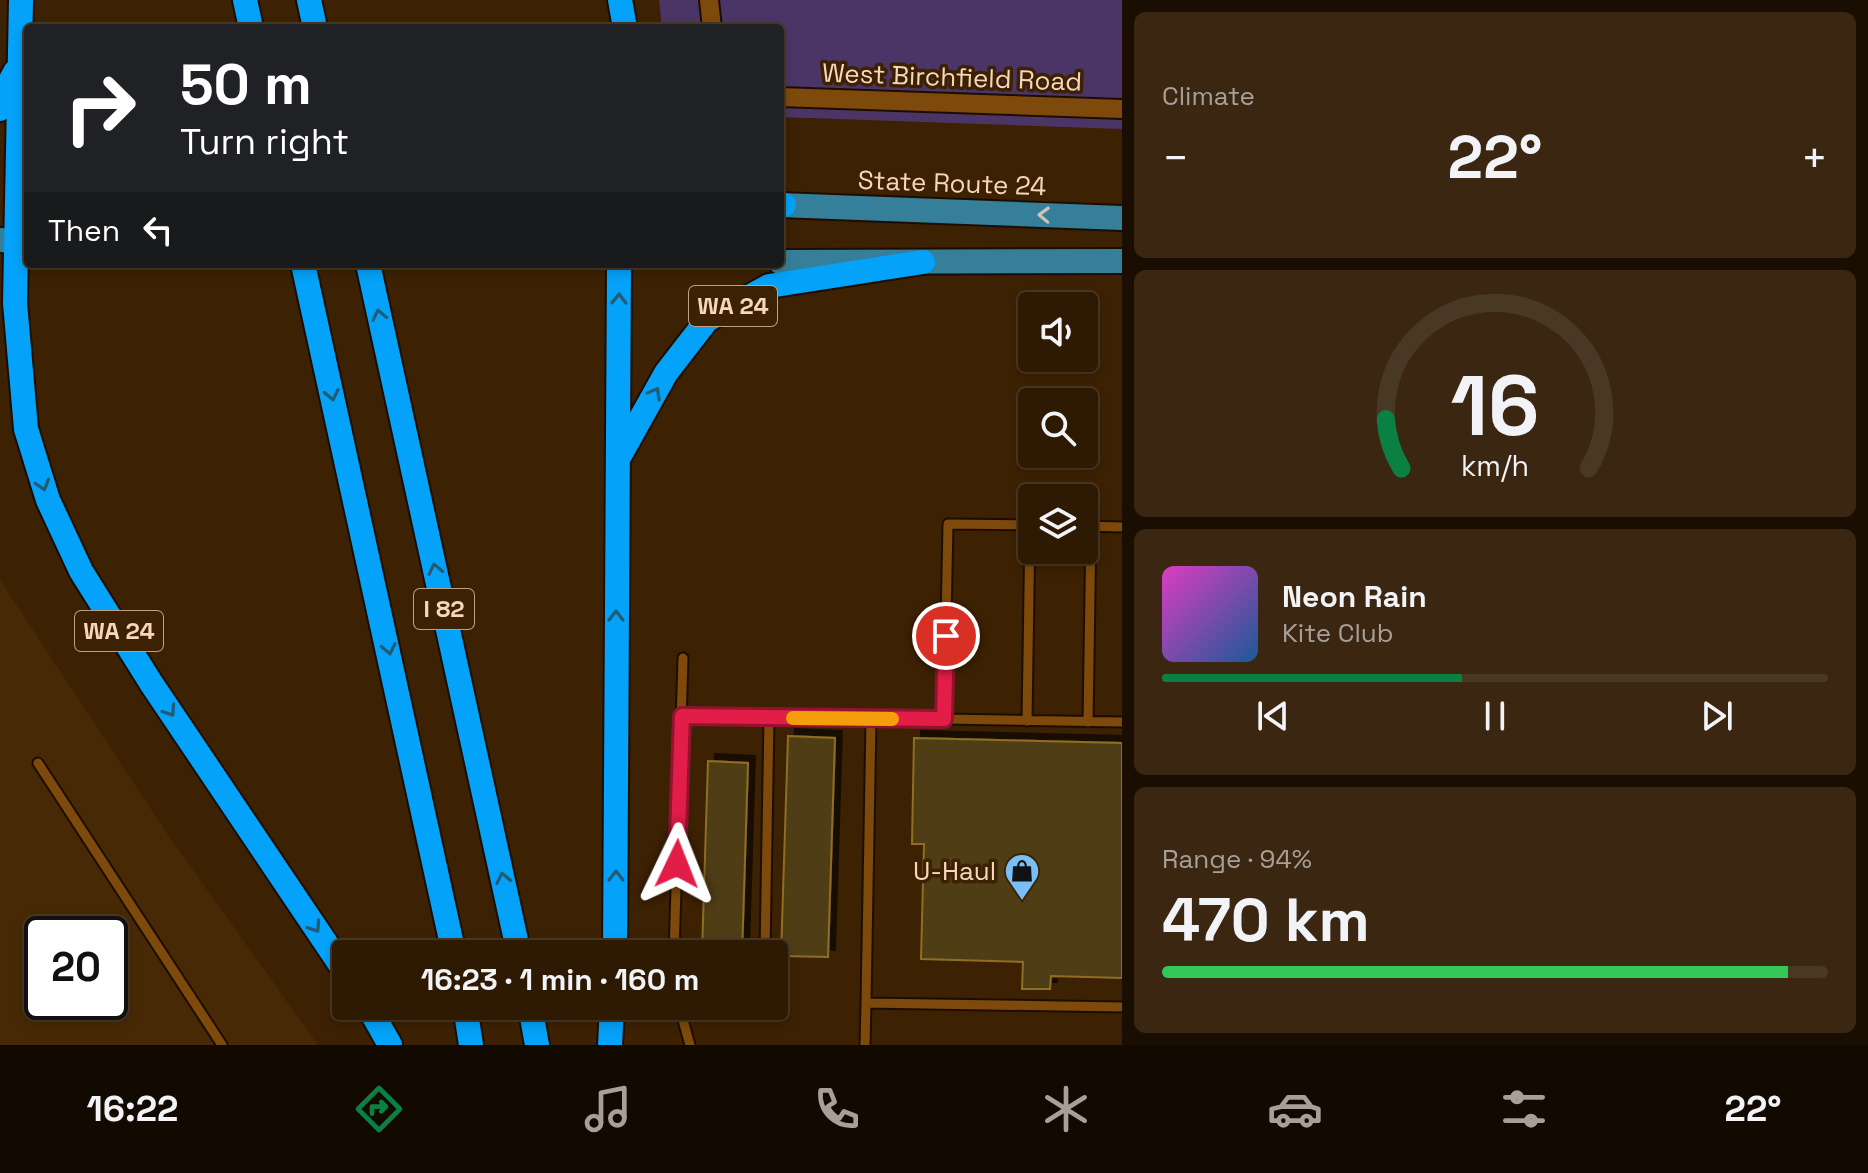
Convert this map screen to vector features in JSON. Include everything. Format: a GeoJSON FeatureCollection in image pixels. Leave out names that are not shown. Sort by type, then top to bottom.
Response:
{"type":"FeatureCollection","features":[{"type":"Feature","properties":{"kind":"highway","name":"WA 24"},"geometry":{"type":"LineString","coordinates":[[21,0],[15,303],[26,429],[48,500],[81,571],[151,683],[332,952]]}},
{"type":"Feature","properties":{"kind":"highway"},"geometry":{"type":"LineString","coordinates":[[245,0],[250,24]]}},
{"type":"Feature","properties":{"kind":"highway"},"geometry":{"type":"LineString","coordinates":[[309,0],[314,24]]}},
{"type":"Feature","properties":{"kind":"highway"},"geometry":{"type":"LineString","coordinates":[[620,0],[624,24]]}},
{"type":"Feature","properties":{"kind":"highway"},"geometry":{"type":"LineString","coordinates":[[0,109],[3,95],[20,62]]}},
{"type":"Feature","properties":{"kind":"highway","name":"WA 24"},"geometry":{"type":"LineString","coordinates":[[615,940],[617,461],[666,373],[707,320],[769,286],[923,262]]}},
{"type":"Feature","properties":{"kind":"highway","name":"I 82"},"geometry":{"type":"LineString","coordinates":[[304,268],[451,940]]}},
{"type":"Feature","properties":{"kind":"highway","name":"I 82"},"geometry":{"type":"LineString","coordinates":[[369,268],[516,940]]}},
{"type":"Feature","properties":{"kind":"highway"},"geometry":{"type":"LineString","coordinates":[[617,461],[619,268]]}},
{"type":"Feature","properties":{"kind":"highway"},"geometry":{"type":"LineString","coordinates":[[0,331],[26,429]]}},
{"type":"Feature","properties":{"kind":"highway"},"geometry":{"type":"LineString","coordinates":[[376,1020],[390,1045]]}},
{"type":"Feature","properties":{"kind":"highway"},"geometry":{"type":"LineString","coordinates":[[467,1020],[471,1045]]}},
{"type":"Feature","properties":{"kind":"highway"},"geometry":{"type":"LineString","coordinates":[[533,1020],[537,1045]]}},
{"type":"Feature","properties":{"kind":"highway"},"geometry":{"type":"LineString","coordinates":[[610,1045],[611,1020]]}},
{"type":"Feature","properties":{"kind":"main road","name":"State Route 24"},"geometry":{"type":"LineString","coordinates":[[784,205],[1122,218]]}},
{"type":"Feature","properties":{"kind":"main road","name":"WA 24"},"geometry":{"type":"LineString","coordinates":[[784,262],[1122,261]]}},
{"type":"Feature","properties":{"kind":"street"},"geometry":{"type":"LineString","coordinates":[[709,0],[712,24]]}},
{"type":"Feature","properties":{"kind":"street","name":"West Birchfield Road"},"geometry":{"type":"LineString","coordinates":[[784,97],[1122,109]]}},
{"type":"Feature","properties":{"kind":"lane"},"geometry":{"type":"LineString","coordinates":[[944,719],[948,524],[1018,525]]}},
{"type":"Feature","properties":{"kind":"lane"},"geometry":{"type":"LineString","coordinates":[[1098,526],[1122,527]]}},
{"type":"Feature","properties":{"kind":"lane"},"geometry":{"type":"LineString","coordinates":[[1027,721],[1030,564]]}},
{"type":"Feature","properties":{"kind":"lane"},"geometry":{"type":"LineString","coordinates":[[1088,564],[1088,722]]}},
{"type":"Feature","properties":{"kind":"lane"},"geometry":{"type":"LineString","coordinates":[[674,940],[683,658]]}},
{"type":"Feature","properties":{"kind":"lane"},"geometry":{"type":"LineString","coordinates":[[682,716],[1122,722]]}},
{"type":"Feature","properties":{"kind":"lane"},"geometry":{"type":"LineString","coordinates":[[765,940],[769,717]]}},
{"type":"Feature","properties":{"kind":"lane"},"geometry":{"type":"LineString","coordinates":[[865,1045],[871,719]]}},
{"type":"Feature","properties":{"kind":"lane"},"geometry":{"type":"LineString","coordinates":[[38,763],[222,1045]]}},
{"type":"Feature","properties":{"kind":"lane"},"geometry":{"type":"LineString","coordinates":[[866,1003],[1122,1007]]}},
{"type":"Feature","properties":{"kind":"lane"},"geometry":{"type":"LineString","coordinates":[[683,1020],[690,1045]]}},
{"type":"Feature","properties":{"kind":"shaded area"},"geometry":{"type":"Polygon","coordinates":[[[659,0],[1122,0],[1122,129],[784,117],[784,24],[662,24],[659,0]]]}},
{"type":"Feature","properties":{"kind":"shaded area"},"geometry":{"type":"Polygon","coordinates":[[[0,580],[168,835],[318,1045],[0,1045],[0,580]]]}},
{"type":"Feature","properties":{"kind":"building"},"geometry":{"type":"Polygon","coordinates":[[[788,736],[835,738],[828,957],[788,956],[788,940],[782,940],[788,736]]]}},
{"type":"Feature","properties":{"kind":"building","name":"U-Haul"},"geometry":{"type":"Polygon","coordinates":[[[914,738],[1122,743],[1122,978],[1051,976],[1050,989],[1022,989],[1023,962],[921,959],[924,844],[912,844],[914,738]]]}},
{"type":"Feature","properties":{"kind":"building"},"geometry":{"type":"Polygon","coordinates":[[[708,761],[748,763],[742,940],[702,940],[708,761]]]}},
{"type":"Feature","properties":{"kind":"slow traffic"},"geometry":{"type":"LineString","coordinates":[[793,718],[892,719]]}},
{"type":"Feature","properties":{"kind":"place","name":"U-Haul"},"geometry":{"type":"Point","coordinates":[1022,902]}},
{"type":"Feature","properties":{"kind":"route"},"geometry":{"type":"LineString","coordinates":[[677,864],[682,716],[944,719],[946,636]]}}]}
